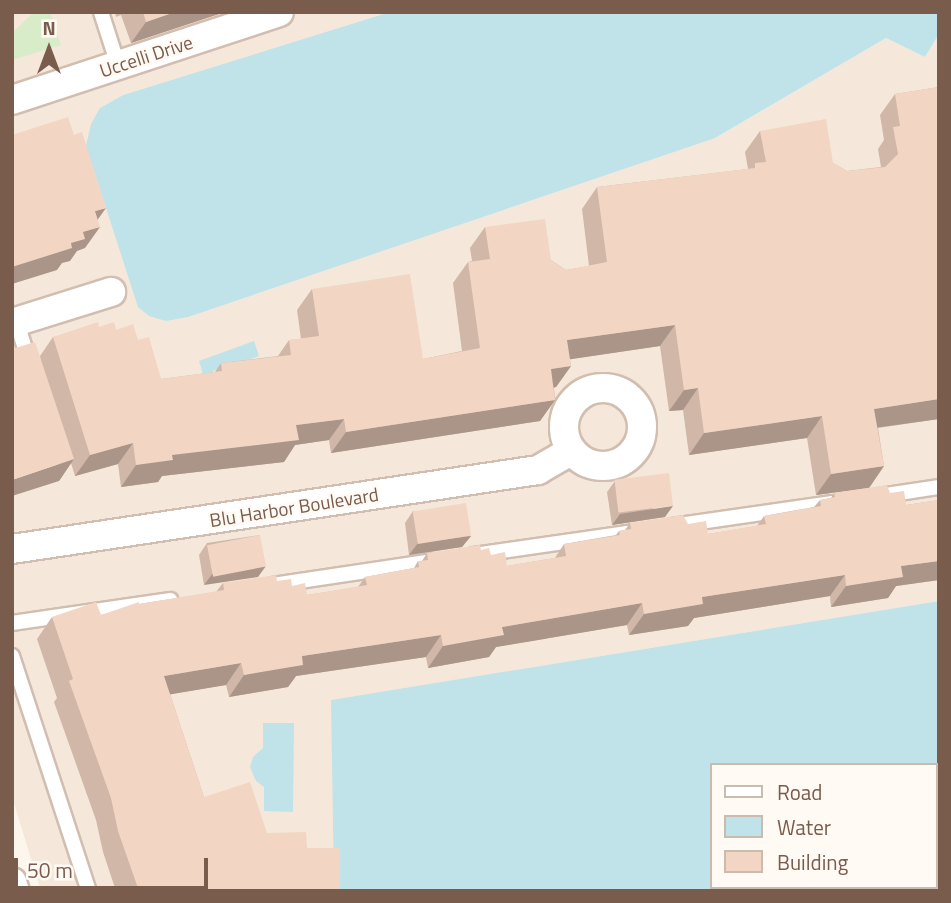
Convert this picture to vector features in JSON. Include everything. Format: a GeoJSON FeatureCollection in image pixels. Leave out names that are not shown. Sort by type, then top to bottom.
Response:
{"type":"FeatureCollection","features":[{"type":"Feature","properties":{"kind":"street","name":"Uccelli Drive"},"geometry":{"type":"LineString","coordinates":[[12,100],[279,12]]}},
{"type":"Feature","properties":{"kind":"street"},"geometry":{"type":"LineString","coordinates":[[14,318],[111,292]]}},
{"type":"Feature","properties":{"kind":"street","name":"Blu Harbor Boulevard"},"geometry":{"type":"LineString","coordinates":[[12,549],[538,470],[571,451]]}},
{"type":"Feature","properties":{"kind":"street"},"geometry":{"type":"LineString","coordinates":[[12,882],[15,891]]}},
{"type":"Feature","properties":{"kind":"lane"},"geometry":{"type":"LineString","coordinates":[[101,12],[118,65]]}},
{"type":"Feature","properties":{"kind":"lane"},"geometry":{"type":"LineString","coordinates":[[14,318],[33,373]]}},
{"type":"Feature","properties":{"kind":"lane"},"geometry":{"type":"LineString","coordinates":[[870,497],[939,487]]}},
{"type":"Feature","properties":{"kind":"lane"},"geometry":{"type":"LineString","coordinates":[[261,586],[842,501]]}},
{"type":"Feature","properties":{"kind":"lane"},"geometry":{"type":"LineString","coordinates":[[12,623],[192,596]]}},
{"type":"Feature","properties":{"kind":"lane"},"geometry":{"type":"LineString","coordinates":[[12,656],[89,891]]}},
{"type":"Feature","properties":{"kind":"shaded area"},"geometry":{"type":"Polygon","coordinates":[[[12,12],[390,12],[123,95],[100,108],[715,138],[886,38],[925,57],[939,34],[939,601],[332,700],[334,891],[41,891],[12,797],[12,12]]]}},
{"type":"Feature","properties":{"kind":"green space"},"geometry":{"type":"Polygon","coordinates":[[[34,12],[50,12],[61,45],[12,60],[12,33],[34,12]]]}},
{"type":"Feature","properties":{"kind":"water"},"geometry":{"type":"Polygon","coordinates":[[[390,12],[939,12],[939,34],[925,57],[886,38],[715,138],[188,317],[166,321],[149,316],[138,307],[86,146],[91,124],[100,108],[123,95],[390,12]]]}},
{"type":"Feature","properties":{"kind":"water"},"geometry":{"type":"Polygon","coordinates":[[[254,341],[259,356],[213,371],[215,377],[205,380],[199,361],[254,341]]]}},
{"type":"Feature","properties":{"kind":"water"},"geometry":{"type":"Polygon","coordinates":[[[939,601],[939,891],[334,891],[331,700],[939,601]]]}},
{"type":"Feature","properties":{"kind":"water"},"geometry":{"type":"Polygon","coordinates":[[[263,723],[294,723],[293,812],[264,811],[264,787],[256,781],[250,767],[253,757],[263,748],[263,723]]]}},
{"type":"Feature","properties":{"kind":"building"},"geometry":{"type":"Polygon","coordinates":[[[143,12],[175,12],[146,22],[143,12]]]}},
{"type":"Feature","properties":{"kind":"building"},"geometry":{"type":"Polygon","coordinates":[[[939,87],[939,399],[874,409],[884,466],[831,474],[822,416],[704,433],[698,388],[684,390],[675,325],[567,340],[571,366],[551,369],[555,400],[346,432],[344,419],[296,425],[299,440],[172,455],[173,460],[136,465],[133,443],[90,455],[53,337],[98,322],[99,327],[114,322],[116,330],[133,324],[138,340],[149,337],[161,379],[222,371],[221,363],[291,355],[289,340],[319,336],[312,289],[410,274],[423,359],[480,348],[468,262],[490,259],[485,227],[545,219],[551,260],[566,270],[607,262],[597,187],[755,168],[755,163],[766,162],[760,131],[826,119],[833,163],[847,171],[885,167],[898,154],[893,127],[900,126],[895,94],[939,87]]]}},
{"type":"Feature","properties":{"kind":"building"},"geometry":{"type":"Polygon","coordinates":[[[68,117],[74,135],[82,132],[106,208],[95,211],[100,227],[83,232],[85,239],[71,243],[72,248],[12,267],[12,135],[68,117]]]}},
{"type":"Feature","properties":{"kind":"building"},"geometry":{"type":"Polygon","coordinates":[[[35,342],[74,459],[12,480],[12,349],[35,342]]]}},
{"type":"Feature","properties":{"kind":"building"},"geometry":{"type":"Polygon","coordinates":[[[669,473],[673,506],[618,512],[614,480],[669,473]]]}},
{"type":"Feature","properties":{"kind":"building"},"geometry":{"type":"Polygon","coordinates":[[[887,485],[890,493],[904,491],[906,505],[939,500],[939,561],[901,566],[903,577],[846,586],[845,575],[702,597],[703,604],[644,614],[642,603],[502,627],[504,635],[443,646],[441,635],[302,656],[303,665],[244,675],[241,663],[164,676],[204,797],[250,782],[267,833],[306,832],[307,848],[340,848],[340,891],[139,891],[118,831],[111,798],[69,681],[73,679],[52,617],[96,602],[101,615],[139,602],[224,590],[223,583],[276,575],[277,581],[291,579],[292,586],[305,583],[307,595],[367,585],[365,577],[419,567],[418,561],[428,560],[427,553],[480,545],[481,550],[489,548],[491,555],[505,552],[507,566],[566,556],[564,544],[620,535],[619,531],[631,529],[630,523],[683,515],[688,524],[706,521],[708,534],[766,524],[764,516],[821,506],[820,500],[835,497],[834,493],[887,485]]]}},
{"type":"Feature","properties":{"kind":"building"},"geometry":{"type":"Polygon","coordinates":[[[466,503],[471,536],[418,544],[413,511],[466,503]]]}},
{"type":"Feature","properties":{"kind":"building"},"geometry":{"type":"Polygon","coordinates":[[[260,535],[266,566],[213,577],[207,545],[260,535]]]}}]}
